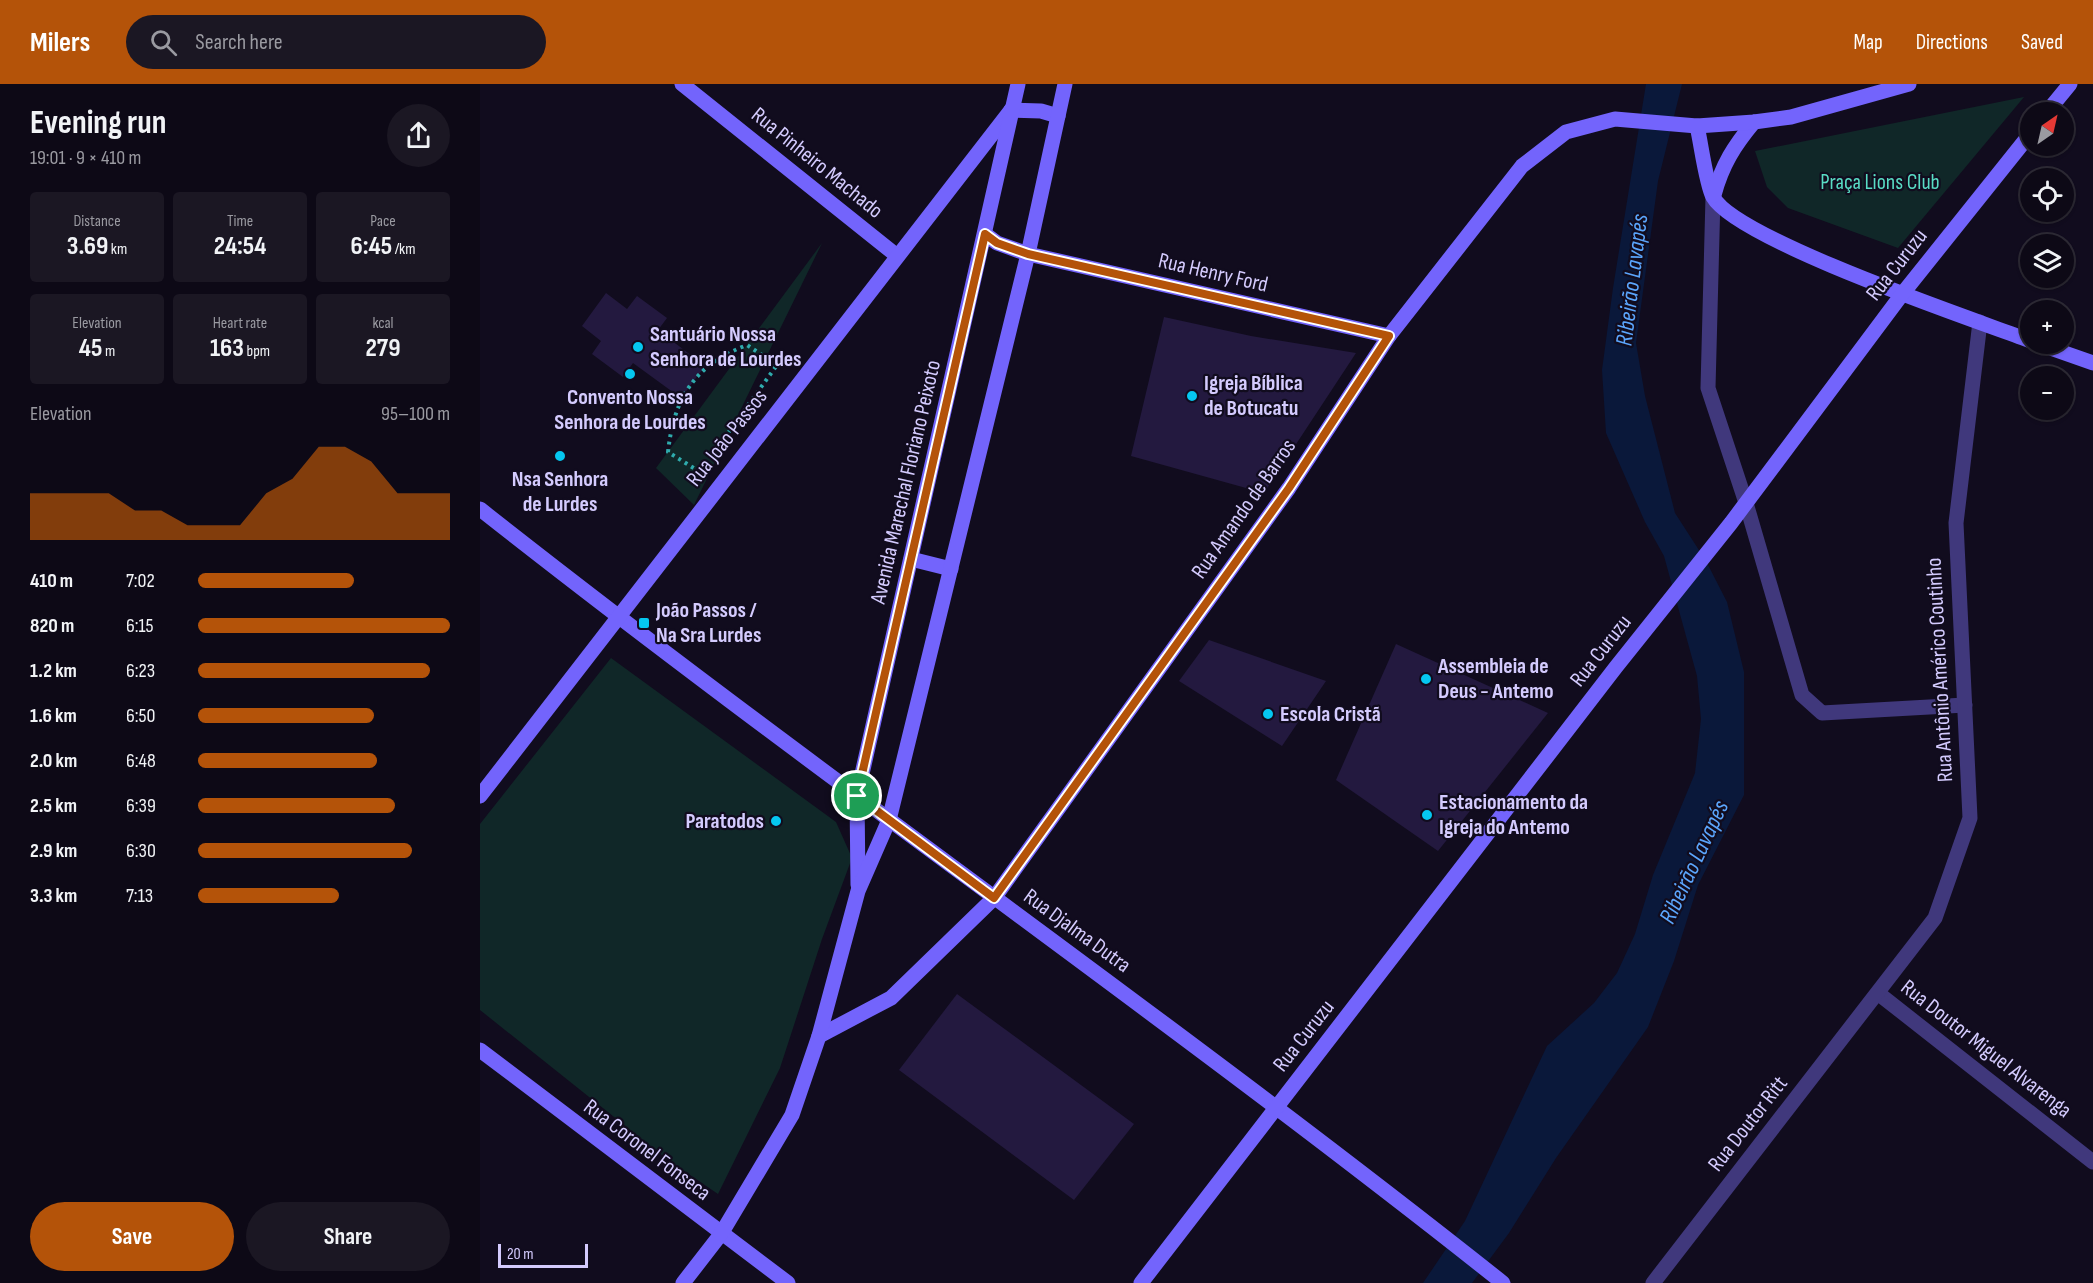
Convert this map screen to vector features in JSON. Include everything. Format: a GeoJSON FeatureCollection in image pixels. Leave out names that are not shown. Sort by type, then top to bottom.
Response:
{"type":"FeatureCollection","features":[{"type":"Feature","properties":{"kind":"street","name":"Rua Pinheiro Machado"},"geometry":{"type":"LineString","coordinates":[[682,84],[896,255]]}},
{"type":"Feature","properties":{"kind":"street","name":"Avenida Marechal Floriano Peixoto"},"geometry":{"type":"LineString","coordinates":[[858,891],[857,796],[1018,84]]}},
{"type":"Feature","properties":{"kind":"street","name":"Avenida Marechal Floriano Peixoto"},"geometry":{"type":"LineString","coordinates":[[721,1234],[792,1115],[819,1036],[858,891],[889,820],[1028,254],[1065,84]]}},
{"type":"Feature","properties":{"kind":"street"},"geometry":{"type":"LineString","coordinates":[[1909,84],[1791,117],[1691,126],[1713,197],[1735,219],[1763,236],[1903,293],[2020,336]]}},
{"type":"Feature","properties":{"kind":"street"},"geometry":{"type":"LineString","coordinates":[[2055,102],[2070,84]]}},
{"type":"Feature","properties":{"kind":"street"},"geometry":{"type":"LineString","coordinates":[[1011,110],[1024,108],[1058,116]]}},
{"type":"Feature","properties":{"kind":"street","name":"Rua João Passos"},"geometry":{"type":"LineString","coordinates":[[480,796],[896,255],[1011,110]]}},
{"type":"Feature","properties":{"kind":"street","name":"Rua Amando de Barros"},"geometry":{"type":"LineString","coordinates":[[819,1036],[891,998],[994,898],[1289,488],[1389,336],[1522,166],[1566,132],[1615,119],[1691,126]]}},
{"type":"Feature","properties":{"kind":"street"},"geometry":{"type":"LineString","coordinates":[[1754,122],[1732,148],[1720,170],[1713,197],[1708,388],[1746,503],[1802,695],[1822,714],[1965,705]]}},
{"type":"Feature","properties":{"kind":"street","name":"Rua Curuzu"},"geometry":{"type":"LineString","coordinates":[[1142,1283],[1616,667],[1731,523],[1903,293],[2020,147]]}},
{"type":"Feature","properties":{"kind":"street","name":"Rua Henry Ford"},"geometry":{"type":"LineString","coordinates":[[985,234],[997,243],[1028,254],[1389,336]]}},
{"type":"Feature","properties":{"kind":"street","name":"Rua Antônio Américo Coutinho"},"geometry":{"type":"LineString","coordinates":[[1879,994],[1935,918],[1970,818],[1956,523],[1980,322]]}},
{"type":"Feature","properties":{"kind":"street"},"geometry":{"type":"LineString","coordinates":[[2067,354],[2093,363]]}},
{"type":"Feature","properties":{"kind":"street","name":"Rua Djalma Dutra"},"geometry":{"type":"LineString","coordinates":[[480,509],[617,617],[1278,1106],[1503,1282]]}},
{"type":"Feature","properties":{"kind":"street"},"geometry":{"type":"LineString","coordinates":[[911,559],[951,569]]}},
{"type":"Feature","properties":{"kind":"street","name":"Rua Doutor Miguel Alvarenga"},"geometry":{"type":"LineString","coordinates":[[1879,994],[2093,1162]]}},
{"type":"Feature","properties":{"kind":"street","name":"Rua Doutor Ritt"},"geometry":{"type":"LineString","coordinates":[[1653,1283],[1879,994]]}},
{"type":"Feature","properties":{"kind":"street","name":"Rua Coronel Fonseca"},"geometry":{"type":"LineString","coordinates":[[480,1050],[788,1283]]}},
{"type":"Feature","properties":{"kind":"street"},"geometry":{"type":"LineString","coordinates":[[683,1283],[721,1234]]}},
{"type":"Feature","properties":{"kind":"path"},"geometry":{"type":"LineString","coordinates":[[706,464],[699,473],[668,452],[671,424],[683,397],[704,367],[725,353],[747,345],[777,365],[713,454]]}},
{"type":"Feature","properties":{"kind":"path"},"geometry":{"type":"LineString","coordinates":[[741,415],[761,431]]}},
{"type":"Feature","properties":{"kind":"green space","name":"Praça Lions Club"},"geometry":{"type":"Polygon","coordinates":[[[2024,97],[1898,248],[1788,208],[1767,187],[1755,151],[2024,97]]]}},
{"type":"Feature","properties":{"kind":"green space"},"geometry":{"type":"Polygon","coordinates":[[[822,243],[694,505],[656,468],[822,243]]]}},
{"type":"Feature","properties":{"kind":"green space"},"geometry":{"type":"Polygon","coordinates":[[[611,658],[836,822],[852,858],[822,939],[780,1068],[718,1194],[668,1160],[480,1010],[480,824],[611,658]]]}},
{"type":"Feature","properties":{"kind":"water","name":"Ribeirão Lavapés"},"geometry":{"type":"Polygon","coordinates":[[[1646,84],[1682,84],[1658,181],[1636,343],[1645,396],[1675,513],[1706,561],[1727,602],[1744,672],[1744,795],[1698,885],[1674,961],[1648,1027],[1556,1158],[1509,1233],[1472,1283],[1423,1283],[1465,1221],[1547,1046],[1594,1003],[1617,973],[1635,934],[1653,875],[1695,773],[1701,719],[1697,676],[1664,556],[1645,522],[1606,433],[1602,370],[1646,84]]]}},
{"type":"Feature","properties":{"kind":"building","name":"Santuário Nossa Senhora de Lourdes"},"geometry":{"type":"Polygon","coordinates":[[[606,293],[627,309],[637,296],[667,318],[658,330],[705,366],[681,398],[633,363],[623,377],[592,354],[601,341],[582,326],[606,293]]]}},
{"type":"Feature","properties":{"kind":"building"},"geometry":{"type":"Polygon","coordinates":[[[1164,317],[1251,336],[1356,353],[1264,493],[1131,456],[1164,317]]]}},
{"type":"Feature","properties":{"kind":"building","name":"Escola Cristã"},"geometry":{"type":"Polygon","coordinates":[[[1209,640],[1326,681],[1282,746],[1179,681],[1209,640]]]}},
{"type":"Feature","properties":{"kind":"building"},"geometry":{"type":"Polygon","coordinates":[[[1396,644],[1548,713],[1438,851],[1336,780],[1396,644]]]}},
{"type":"Feature","properties":{"kind":"building"},"geometry":{"type":"Polygon","coordinates":[[[957,994],[1134,1124],[1074,1200],[899,1070],[957,994]]]}},
{"type":"Feature","properties":{"kind":"place","name":"Santuário Nossa Senhora de Lourdes"},"geometry":{"type":"Point","coordinates":[638,347]}},
{"type":"Feature","properties":{"kind":"place","name":"Convento Nossa Senhora de Lourdes"},"geometry":{"type":"Point","coordinates":[630,374]}},
{"type":"Feature","properties":{"kind":"place","name":"Igreja Bíblica de Botucatu"},"geometry":{"type":"Point","coordinates":[1192,396]}},
{"type":"Feature","properties":{"kind":"place","name":"Nsa Senhora de Lurdes"},"geometry":{"type":"Point","coordinates":[560,456]}},
{"type":"Feature","properties":{"kind":"place","name":"João Passos / Na Sra Lurdes"},"geometry":{"type":"Point","coordinates":[644,623]}},
{"type":"Feature","properties":{"kind":"place","name":"Assembleia de Deus - Antemo"},"geometry":{"type":"Point","coordinates":[1426,679]}},
{"type":"Feature","properties":{"kind":"place","name":"Escola Cristã"},"geometry":{"type":"Point","coordinates":[1268,714]}},
{"type":"Feature","properties":{"kind":"place","name":"Estacionamento da Igreja do Antemo"},"geometry":{"type":"Point","coordinates":[1427,815]}},
{"type":"Feature","properties":{"kind":"place","name":"Paratodos"},"geometry":{"type":"Point","coordinates":[776,821]}},
{"type":"Feature","properties":{"kind":"route"},"geometry":{"type":"LineString","coordinates":[[985,234],[997,243],[1028,254],[1389,336],[1268,518],[994,898],[857,796],[985,234]]}}]}
